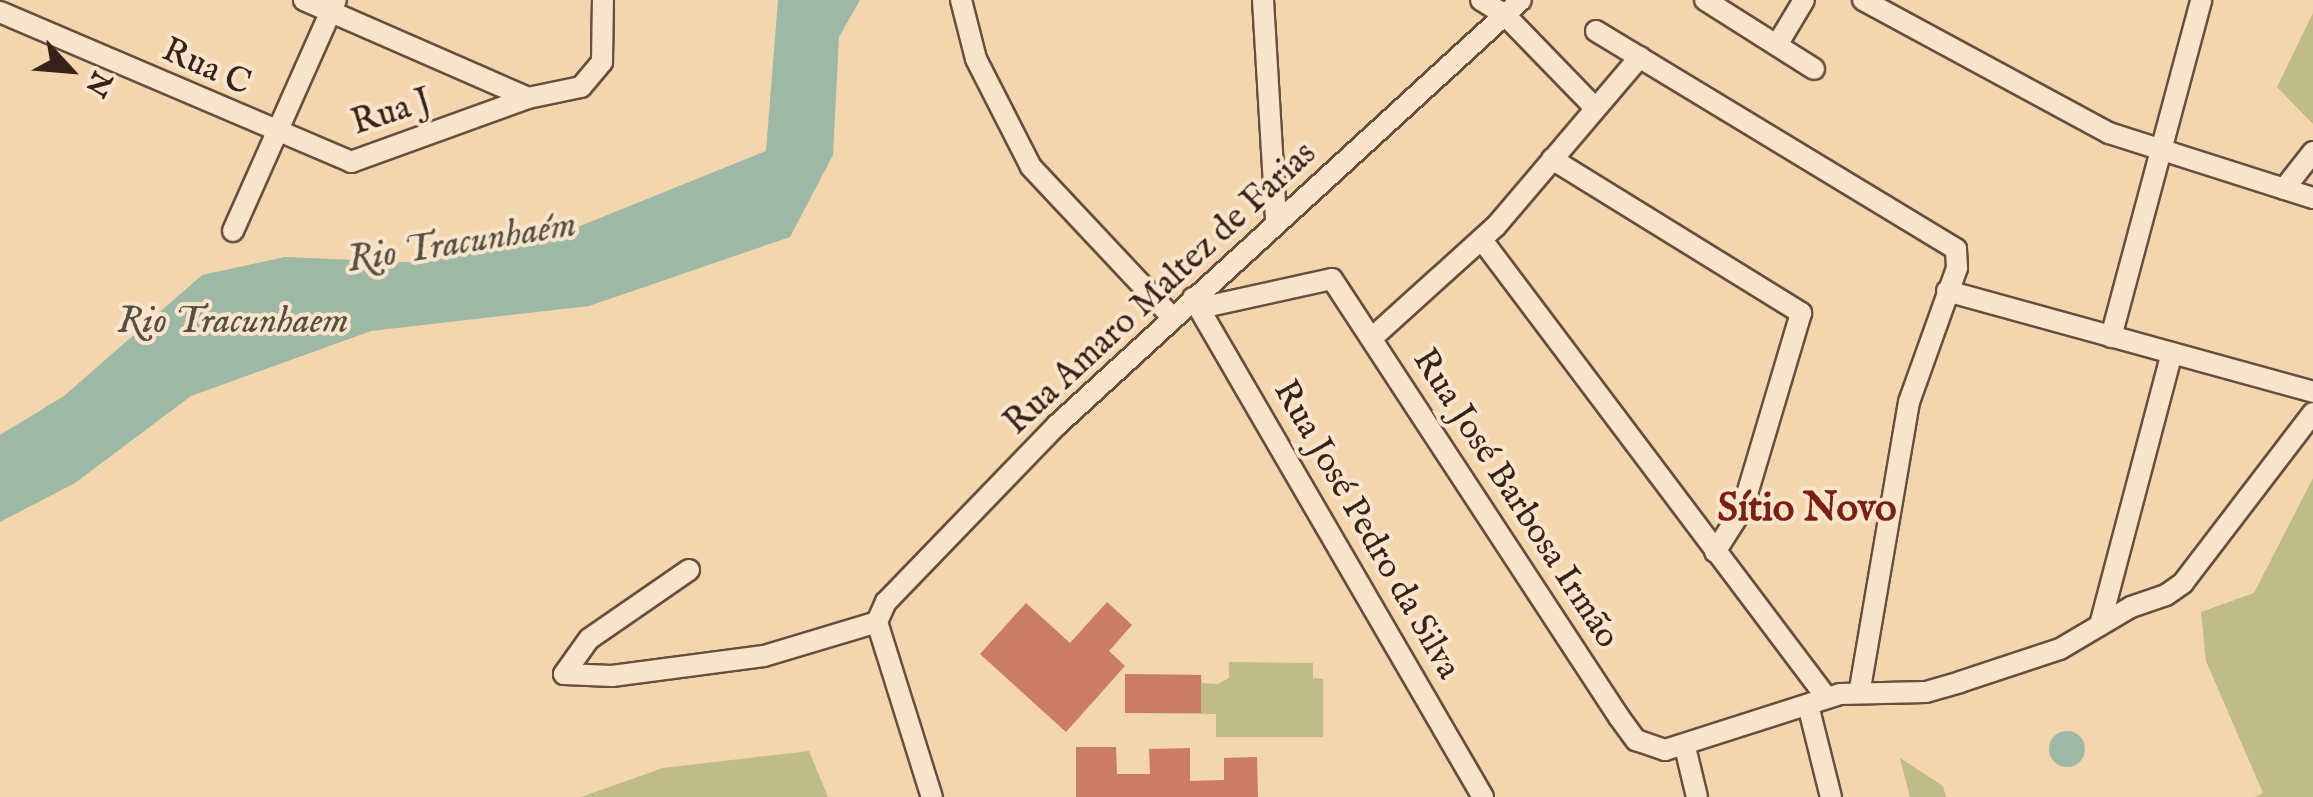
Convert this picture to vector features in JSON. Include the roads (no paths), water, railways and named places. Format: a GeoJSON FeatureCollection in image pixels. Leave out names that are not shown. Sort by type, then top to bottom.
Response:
{"type":"FeatureCollection","features":[{"type":"Feature","properties":{"kind":"street"},"geometry":{"type":"LineString","coordinates":[[304,0],[333,6],[528,98]]}},
{"type":"Feature","properties":{"kind":"street","name":"Rua J"},"geometry":{"type":"LineString","coordinates":[[276,134],[330,158],[365,161],[528,98],[581,87],[596,73],[605,48],[603,0]]}},
{"type":"Feature","properties":{"kind":"street"},"geometry":{"type":"LineString","coordinates":[[961,0],[976,59],[1030,167],[1171,316]]}},
{"type":"Feature","properties":{"kind":"street"},"geometry":{"type":"LineString","coordinates":[[1263,0],[1276,222]]}},
{"type":"Feature","properties":{"kind":"street"},"geometry":{"type":"LineString","coordinates":[[1481,0],[1505,16],[1595,108]]}},
{"type":"Feature","properties":{"kind":"street","name":"Rua Amaro Maltez de Farias"},"geometry":{"type":"LineString","coordinates":[[877,622],[886,602],[1030,452],[1171,316],[1196,302],[1276,222],[1521,0]]}},
{"type":"Feature","properties":{"kind":"street"},"geometry":{"type":"LineString","coordinates":[[1705,0],[1814,69]]}},
{"type":"Feature","properties":{"kind":"street"},"geometry":{"type":"LineString","coordinates":[[1777,45],[1804,0]]}},
{"type":"Feature","properties":{"kind":"street"},"geometry":{"type":"LineString","coordinates":[[1863,0],[2038,98],[2160,152],[2313,198]]}},
{"type":"Feature","properties":{"kind":"street"},"geometry":{"type":"LineString","coordinates":[[2110,336],[2201,0]]}},
{"type":"Feature","properties":{"kind":"street"},"geometry":{"type":"LineString","coordinates":[[233,231],[333,6]]}},
{"type":"Feature","properties":{"kind":"street","name":"Rua C"},"geometry":{"type":"LineString","coordinates":[[0,12],[276,134]]}},
{"type":"Feature","properties":{"kind":"street"},"geometry":{"type":"LineString","coordinates":[[1596,30],[1944,238],[1958,259],[1908,402],[1834,697],[1831,797]]}},
{"type":"Feature","properties":{"kind":"street"},"geometry":{"type":"LineString","coordinates":[[1372,338],[1482,240],[1640,56]]}},
{"type":"Feature","properties":{"kind":"street"},"geometry":{"type":"LineString","coordinates":[[2284,189],[2313,152]]}},
{"type":"Feature","properties":{"kind":"street"},"geometry":{"type":"LineString","coordinates":[[1552,159],[1801,313],[1743,508],[1715,552]]}},
{"type":"Feature","properties":{"kind":"street"},"geometry":{"type":"LineString","coordinates":[[1482,240],[1715,552],[1834,697]]}},
{"type":"Feature","properties":{"kind":"street","name":"Rua José Barbosa Irmão"},"geometry":{"type":"LineString","coordinates":[[1196,302],[1332,279],[1618,717],[1636,740],[1652,747],[1686,747]]}},
{"type":"Feature","properties":{"kind":"street"},"geometry":{"type":"LineString","coordinates":[[1947,291],[2313,392]]}},
{"type":"Feature","properties":{"kind":"street","name":"Rua José Pedro da Silva"},"geometry":{"type":"LineString","coordinates":[[1196,302],[1484,797]]}},
{"type":"Feature","properties":{"kind":"street"},"geometry":{"type":"LineString","coordinates":[[2100,624],[2172,354]]}},
{"type":"Feature","properties":{"kind":"street"},"geometry":{"type":"LineString","coordinates":[[1697,797],[1686,747],[1834,697],[1926,692],[1960,682],[2060,649],[2100,624],[2183,583],[2313,413]]}},
{"type":"Feature","properties":{"kind":"street"},"geometry":{"type":"LineString","coordinates":[[689,570],[590,639],[564,674],[612,676],[764,656],[877,622],[932,797]]}},
{"type":"Feature","properties":{"kind":"water","name":"Rio Tracunhaem"},"geometry":{"type":"Polygon","coordinates":[[[778,0],[860,0],[839,37],[833,155],[790,237],[589,306],[371,331],[191,396],[75,483],[0,522],[0,435],[64,396],[202,275],[285,257],[423,263],[580,226],[766,151],[778,0]]]}},
{"type":"Feature","properties":{"kind":"water"},"geometry":{"type":"Polygon","coordinates":[[[2067,731],[2080,736],[2085,749],[2080,762],[2067,767],[2054,762],[2049,749],[2054,736],[2067,731]]]}},
{"type":"Feature","properties":{"kind":"district","name":"Sítio Novo"},"geometry":{"type":"Point","coordinates":[1807,510]}},
{"type":"Feature","properties":{"kind":"water label","name":"Rio Tracunhaém"},"geometry":{"type":"Point","coordinates":[462,244]}}]}
